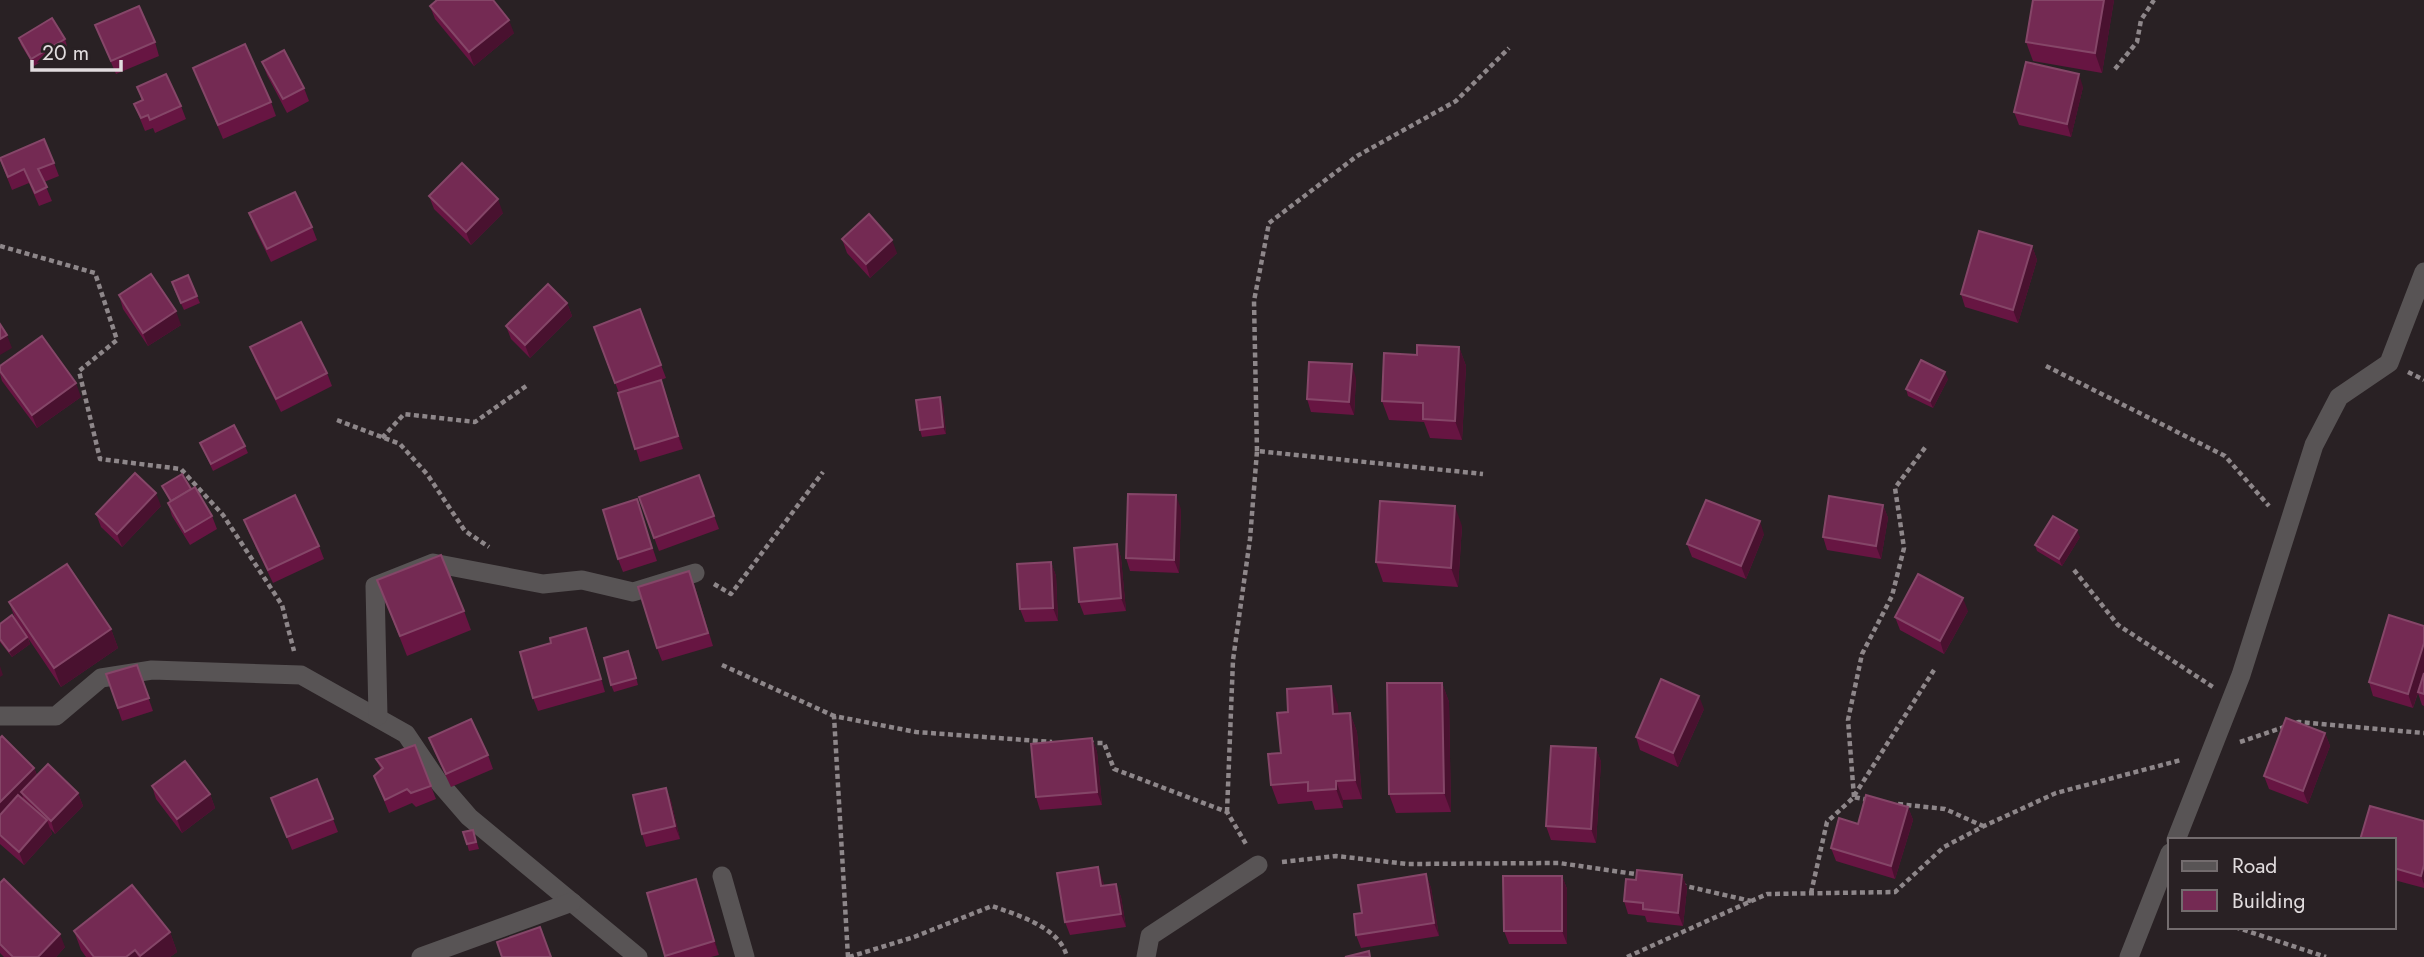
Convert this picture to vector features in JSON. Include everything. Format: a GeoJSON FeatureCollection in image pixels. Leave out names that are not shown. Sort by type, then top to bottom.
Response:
{"type":"FeatureCollection","features":[{"type":"Feature","properties":{"kind":"street"},"geometry":{"type":"LineString","coordinates":[[2177,838],[2231,699],[2314,444],[2339,397],[2389,362],[2424,272]]}},
{"type":"Feature","properties":{"kind":"street"},"geometry":{"type":"LineString","coordinates":[[378,716],[375,586],[433,563],[543,584],[582,580],[633,593],[695,573]]}},
{"type":"Feature","properties":{"kind":"street"},"geometry":{"type":"LineString","coordinates":[[0,716],[56,716],[101,678],[152,670],[301,675],[406,734],[437,780],[469,817],[638,957]]}},
{"type":"Feature","properties":{"kind":"street"},"geometry":{"type":"LineString","coordinates":[[2129,957],[2168,858]]}},
{"type":"Feature","properties":{"kind":"street"},"geometry":{"type":"LineString","coordinates":[[1146,957],[1150,936],[1258,865]]}},
{"type":"Feature","properties":{"kind":"street"},"geometry":{"type":"LineString","coordinates":[[722,876],[745,957]]}},
{"type":"Feature","properties":{"kind":"street"},"geometry":{"type":"LineString","coordinates":[[421,957],[572,902]]}},
{"type":"Feature","properties":{"kind":"path"},"geometry":{"type":"LineString","coordinates":[[2115,69],[2137,42],[2141,20],[2154,0]]}},
{"type":"Feature","properties":{"kind":"path"},"geometry":{"type":"LineString","coordinates":[[1509,48],[1456,101],[1357,156],[1269,223],[1254,301],[1257,451],[1250,539],[1233,660],[1227,812],[1258,865],[1336,856],[1407,864],[1559,863],[1648,877]]}},
{"type":"Feature","properties":{"kind":"path"},"geometry":{"type":"LineString","coordinates":[[0,246],[95,272],[117,340],[79,371],[100,459],[181,469],[223,514],[282,605],[301,675]]}},
{"type":"Feature","properties":{"kind":"path"},"geometry":{"type":"LineString","coordinates":[[2046,366],[2225,456],[2262,495],[2286,534]]}},
{"type":"Feature","properties":{"kind":"path"},"geometry":{"type":"LineString","coordinates":[[382,438],[404,414],[474,422],[497,410],[529,384]]}},
{"type":"Feature","properties":{"kind":"path"},"geometry":{"type":"LineString","coordinates":[[337,420],[400,444],[427,474],[465,531],[498,554]]}},
{"type":"Feature","properties":{"kind":"path"},"geometry":{"type":"LineString","coordinates":[[1854,797],[1848,720],[1862,654],[1892,596],[1904,548],[1895,488],[1927,444]]}},
{"type":"Feature","properties":{"kind":"path"},"geometry":{"type":"LineString","coordinates":[[1257,451],[1483,474]]}},
{"type":"Feature","properties":{"kind":"path"},"geometry":{"type":"LineString","coordinates":[[695,573],[731,594],[823,472]]}},
{"type":"Feature","properties":{"kind":"path"},"geometry":{"type":"LineString","coordinates":[[2074,570],[2118,625],[2231,699]]}},
{"type":"Feature","properties":{"kind":"path"},"geometry":{"type":"LineString","coordinates":[[722,665],[834,716],[916,732],[1065,742]]}},
{"type":"Feature","properties":{"kind":"path"},"geometry":{"type":"LineString","coordinates":[[1811,893],[1827,822],[1854,797],[1934,670]]}},
{"type":"Feature","properties":{"kind":"path"},"geometry":{"type":"LineString","coordinates":[[834,716],[849,957],[914,937],[992,906],[1033,921],[1065,948],[1067,957]]}},
{"type":"Feature","properties":{"kind":"path"},"geometry":{"type":"LineString","coordinates":[[1627,957],[1767,894],[1895,892],[1944,847],[2056,793],[2210,752],[2299,722],[2424,733]]}},
{"type":"Feature","properties":{"kind":"path"},"geometry":{"type":"LineString","coordinates":[[1078,743],[1104,743],[1114,769],[1227,812]]}},
{"type":"Feature","properties":{"kind":"path"},"geometry":{"type":"LineString","coordinates":[[1854,797],[1877,801]]}},
{"type":"Feature","properties":{"kind":"path"},"geometry":{"type":"LineString","coordinates":[[1888,803],[1945,808],[1983,826]]}},
{"type":"Feature","properties":{"kind":"path"},"geometry":{"type":"LineString","coordinates":[[1674,883],[1751,901]]}},
{"type":"Feature","properties":{"kind":"path"},"geometry":{"type":"LineString","coordinates":[[2241,929],[2326,957]]}},
{"type":"Feature","properties":{"kind":"building"},"geometry":{"type":"Polygon","coordinates":[[[437,0],[493,0],[509,20],[469,52],[430,6],[437,0]]]}},
{"type":"Feature","properties":{"kind":"building"},"geometry":{"type":"Polygon","coordinates":[[[2033,0],[2104,0],[2095,53],[2026,42],[2033,0]]]}},
{"type":"Feature","properties":{"kind":"building"},"geometry":{"type":"Polygon","coordinates":[[[139,6],[155,42],[111,61],[95,25],[139,6]]]}},
{"type":"Feature","properties":{"kind":"building"},"geometry":{"type":"Polygon","coordinates":[[[52,18],[65,39],[31,59],[19,38],[52,18]]]}},
{"type":"Feature","properties":{"kind":"building"},"geometry":{"type":"Polygon","coordinates":[[[245,44],[271,102],[218,125],[193,68],[245,44]]]}},
{"type":"Feature","properties":{"kind":"building"},"geometry":{"type":"Polygon","coordinates":[[[284,50],[304,88],[283,99],[262,62],[284,50]]]}},
{"type":"Feature","properties":{"kind":"building"},"geometry":{"type":"Polygon","coordinates":[[[2026,62],[2079,74],[2067,124],[2014,112],[2026,62]]]}},
{"type":"Feature","properties":{"kind":"building"},"geometry":{"type":"Polygon","coordinates":[[[166,74],[181,106],[150,120],[148,115],[141,118],[134,104],[143,100],[137,87],[166,74]]]}},
{"type":"Feature","properties":{"kind":"building"},"geometry":{"type":"Polygon","coordinates":[[[44,139],[54,163],[38,169],[47,187],[35,193],[24,169],[8,177],[0,158],[44,139]]]}},
{"type":"Feature","properties":{"kind":"building"},"geometry":{"type":"Polygon","coordinates":[[[462,163],[498,199],[466,232],[429,196],[462,163]]]}},
{"type":"Feature","properties":{"kind":"building"},"geometry":{"type":"Polygon","coordinates":[[[295,192],[312,227],[267,249],[249,213],[295,192]]]}},
{"type":"Feature","properties":{"kind":"building"},"geometry":{"type":"Polygon","coordinates":[[[869,214],[892,240],[866,264],[842,239],[869,214]]]}},
{"type":"Feature","properties":{"kind":"building"},"geometry":{"type":"Polygon","coordinates":[[[1979,231],[2032,246],[2013,310],[1961,294],[1979,231]]]}},
{"type":"Feature","properties":{"kind":"building"},"geometry":{"type":"Polygon","coordinates":[[[151,274],[176,311],[143,333],[119,295],[151,274]]]}},
{"type":"Feature","properties":{"kind":"building"},"geometry":{"type":"Polygon","coordinates":[[[188,275],[197,296],[181,303],[172,282],[188,275]]]}},
{"type":"Feature","properties":{"kind":"building"},"geometry":{"type":"Polygon","coordinates":[[[548,284],[567,303],[525,345],[506,326],[548,284]]]}},
{"type":"Feature","properties":{"kind":"building"},"geometry":{"type":"Polygon","coordinates":[[[640,309],[661,365],[615,383],[594,327],[640,309]]]}},
{"type":"Feature","properties":{"kind":"building"},"geometry":{"type":"Polygon","coordinates":[[[301,322],[327,373],[276,399],[250,347],[301,322]]]}},
{"type":"Feature","properties":{"kind":"building"},"geometry":{"type":"Polygon","coordinates":[[[0,324],[7,335],[0,339],[0,324]]]}},
{"type":"Feature","properties":{"kind":"building"},"geometry":{"type":"Polygon","coordinates":[[[42,336],[76,383],[32,415],[0,371],[0,366],[42,336]]]}},
{"type":"Feature","properties":{"kind":"building"},"geometry":{"type":"Polygon","coordinates":[[[1417,345],[1459,347],[1455,421],[1423,419],[1423,403],[1382,401],[1384,353],[1417,355],[1417,345]]]}},
{"type":"Feature","properties":{"kind":"building"},"geometry":{"type":"Polygon","coordinates":[[[1921,360],[1945,372],[1930,401],[1906,389],[1921,360]]]}},
{"type":"Feature","properties":{"kind":"building"},"geometry":{"type":"Polygon","coordinates":[[[1309,362],[1352,364],[1349,402],[1307,399],[1309,362]]]}},
{"type":"Feature","properties":{"kind":"building"},"geometry":{"type":"Polygon","coordinates":[[[661,380],[678,436],[635,449],[618,393],[661,380]]]}},
{"type":"Feature","properties":{"kind":"building"},"geometry":{"type":"Polygon","coordinates":[[[940,397],[943,427],[920,430],[916,400],[940,397]]]}},
{"type":"Feature","properties":{"kind":"building"},"geometry":{"type":"Polygon","coordinates":[[[234,425],[245,446],[211,464],[200,443],[234,425]]]}},
{"type":"Feature","properties":{"kind":"building"},"geometry":{"type":"Polygon","coordinates":[[[135,473],[156,493],[117,534],[96,514],[135,473]]]}},
{"type":"Feature","properties":{"kind":"building"},"geometry":{"type":"Polygon","coordinates":[[[182,474],[191,489],[171,501],[162,486],[182,474]]]}},
{"type":"Feature","properties":{"kind":"building"},"geometry":{"type":"Polygon","coordinates":[[[699,475],[714,516],[654,538],[639,497],[699,475]]]}},
{"type":"Feature","properties":{"kind":"building"},"geometry":{"type":"Polygon","coordinates":[[[195,487],[212,516],[185,532],[168,503],[195,487]]]}},
{"type":"Feature","properties":{"kind":"building"},"geometry":{"type":"Polygon","coordinates":[[[1128,494],[1176,495],[1174,560],[1126,558],[1128,494]]]}},
{"type":"Feature","properties":{"kind":"building"},"geometry":{"type":"Polygon","coordinates":[[[295,495],[319,546],[268,570],[244,520],[295,495]]]}},
{"type":"Feature","properties":{"kind":"building"},"geometry":{"type":"Polygon","coordinates":[[[1829,496],[1883,505],[1876,546],[1823,537],[1829,496]]]}},
{"type":"Feature","properties":{"kind":"building"},"geometry":{"type":"Polygon","coordinates":[[[637,499],[652,548],[618,559],[603,510],[637,499]]]}},
{"type":"Feature","properties":{"kind":"building"},"geometry":{"type":"Polygon","coordinates":[[[1706,500],[1760,521],[1741,566],[1687,544],[1706,500]]]}},
{"type":"Feature","properties":{"kind":"building"},"geometry":{"type":"Polygon","coordinates":[[[1380,501],[1455,506],[1451,568],[1376,562],[1380,501]]]}},
{"type":"Feature","properties":{"kind":"building"},"geometry":{"type":"Polygon","coordinates":[[[2053,516],[2077,530],[2059,559],[2035,545],[2053,516]]]}},
{"type":"Feature","properties":{"kind":"building"},"geometry":{"type":"Polygon","coordinates":[[[1117,544],[1121,598],[1079,602],[1074,548],[1117,544]]]}},
{"type":"Feature","properties":{"kind":"building"},"geometry":{"type":"Polygon","coordinates":[[[441,555],[464,611],[400,636],[377,580],[441,555]]]}},
{"type":"Feature","properties":{"kind":"building"},"geometry":{"type":"Polygon","coordinates":[[[1051,562],[1053,608],[1020,609],[1017,564],[1051,562]]]}},
{"type":"Feature","properties":{"kind":"building"},"geometry":{"type":"Polygon","coordinates":[[[67,564],[111,629],[54,668],[9,602],[67,564]]]}},
{"type":"Feature","properties":{"kind":"building"},"geometry":{"type":"Polygon","coordinates":[[[689,571],[708,633],[657,648],[638,587],[689,571]]]}},
{"type":"Feature","properties":{"kind":"building"},"geometry":{"type":"Polygon","coordinates":[[[1918,574],[1963,598],[1940,641],[1895,617],[1918,574]]]}},
{"type":"Feature","properties":{"kind":"building"},"geometry":{"type":"Polygon","coordinates":[[[12,615],[27,637],[9,651],[0,639],[0,624],[12,615]]]}},
{"type":"Feature","properties":{"kind":"building"},"geometry":{"type":"Polygon","coordinates":[[[2389,615],[2424,626],[2424,643],[2408,694],[2369,682],[2389,615]]]}},
{"type":"Feature","properties":{"kind":"building"},"geometry":{"type":"Polygon","coordinates":[[[586,628],[601,679],[533,698],[520,652],[551,643],[550,638],[586,628]]]}},
{"type":"Feature","properties":{"kind":"building"},"geometry":{"type":"Polygon","coordinates":[[[628,651],[636,678],[611,685],[604,658],[628,651]]]}},
{"type":"Feature","properties":{"kind":"building"},"geometry":{"type":"Polygon","coordinates":[[[137,665],[149,698],[118,708],[106,674],[137,665]]]}},
{"type":"Feature","properties":{"kind":"building"},"geometry":{"type":"Polygon","coordinates":[[[2424,673],[2424,694],[2418,692],[2424,673]]]}},
{"type":"Feature","properties":{"kind":"building"},"geometry":{"type":"Polygon","coordinates":[[[1661,679],[1699,696],[1673,753],[1636,737],[1661,679]]]}},
{"type":"Feature","properties":{"kind":"building"},"geometry":{"type":"Polygon","coordinates":[[[1387,683],[1442,683],[1444,793],[1389,794],[1387,683]]]}},
{"type":"Feature","properties":{"kind":"building"},"geometry":{"type":"Polygon","coordinates":[[[1331,686],[1333,714],[1350,713],[1355,780],[1336,781],[1336,789],[1308,791],[1308,782],[1271,785],[1268,754],[1281,753],[1277,713],[1288,712],[1287,689],[1331,686]]]}},
{"type":"Feature","properties":{"kind":"building"},"geometry":{"type":"Polygon","coordinates":[[[2286,718],[2325,733],[2303,791],[2264,776],[2286,718]]]}},
{"type":"Feature","properties":{"kind":"building"},"geometry":{"type":"Polygon","coordinates":[[[471,719],[488,755],[446,774],[429,738],[471,719]]]}},
{"type":"Feature","properties":{"kind":"building"},"geometry":{"type":"Polygon","coordinates":[[[2,736],[34,768],[0,802],[0,738],[2,736]]]}},
{"type":"Feature","properties":{"kind":"building"},"geometry":{"type":"Polygon","coordinates":[[[1092,738],[1097,792],[1036,797],[1031,744],[1092,738]]]}},
{"type":"Feature","properties":{"kind":"building"},"geometry":{"type":"Polygon","coordinates":[[[415,745],[431,786],[411,793],[407,789],[385,800],[374,776],[383,768],[376,759],[415,745]]]}},
{"type":"Feature","properties":{"kind":"building"},"geometry":{"type":"Polygon","coordinates":[[[1551,746],[1596,748],[1591,829],[1546,826],[1551,746]]]}},
{"type":"Feature","properties":{"kind":"building"},"geometry":{"type":"Polygon","coordinates":[[[185,761],[210,794],[177,819],[152,786],[185,761]]]}},
{"type":"Feature","properties":{"kind":"building"},"geometry":{"type":"Polygon","coordinates":[[[48,764],[78,793],[51,821],[21,792],[48,764]]]}},
{"type":"Feature","properties":{"kind":"building"},"geometry":{"type":"Polygon","coordinates":[[[317,779],[333,819],[287,837],[271,798],[317,779]]]}},
{"type":"Feature","properties":{"kind":"building"},"geometry":{"type":"Polygon","coordinates":[[[666,788],[675,826],[642,834],[633,795],[666,788]]]}},
{"type":"Feature","properties":{"kind":"building"},"geometry":{"type":"Polygon","coordinates":[[[18,795],[47,820],[19,852],[0,835],[0,815],[18,795]]]}},
{"type":"Feature","properties":{"kind":"building"},"geometry":{"type":"Polygon","coordinates":[[[1866,795],[1908,807],[1891,866],[1831,848],[1839,818],[1858,824],[1866,795]]]}},
{"type":"Feature","properties":{"kind":"building"},"geometry":{"type":"Polygon","coordinates":[[[2370,806],[2424,821],[2424,865],[2421,876],[2396,869],[2396,838],[2361,838],[2370,806]]]}},
{"type":"Feature","properties":{"kind":"building"},"geometry":{"type":"Polygon","coordinates":[[[473,830],[476,842],[467,844],[463,832],[473,830]]]}},
{"type":"Feature","properties":{"kind":"building"},"geometry":{"type":"Polygon","coordinates":[[[1098,867],[1101,886],[1116,884],[1121,914],[1065,922],[1057,873],[1098,867]]]}},
{"type":"Feature","properties":{"kind":"building"},"geometry":{"type":"Polygon","coordinates":[[[1637,870],[1682,875],[1678,913],[1643,909],[1643,903],[1624,901],[1626,879],[1636,880],[1637,870]]]}},
{"type":"Feature","properties":{"kind":"building"},"geometry":{"type":"Polygon","coordinates":[[[1426,874],[1434,923],[1356,935],[1354,914],[1362,913],[1358,885],[1426,874]]]}},
{"type":"Feature","properties":{"kind":"building"},"geometry":{"type":"Polygon","coordinates":[[[1503,876],[1562,876],[1562,931],[1504,931],[1503,876]]]}},
{"type":"Feature","properties":{"kind":"building"},"geometry":{"type":"Polygon","coordinates":[[[4,879],[60,934],[38,957],[13,957],[0,944],[0,883],[4,879]]]}},
{"type":"Feature","properties":{"kind":"building"},"geometry":{"type":"Polygon","coordinates":[[[696,879],[714,941],[665,956],[647,893],[696,879]]]}},
{"type":"Feature","properties":{"kind":"building"},"geometry":{"type":"Polygon","coordinates":[[[132,885],[170,932],[140,956],[135,950],[126,957],[94,957],[74,931],[132,885]]]}},
{"type":"Feature","properties":{"kind":"building"},"geometry":{"type":"Polygon","coordinates":[[[540,927],[551,957],[502,957],[497,942],[540,927]]]}},
{"type":"Feature","properties":{"kind":"building"},"geometry":{"type":"Polygon","coordinates":[[[1369,951],[1370,957],[1345,957],[1369,951]]]}}]}
